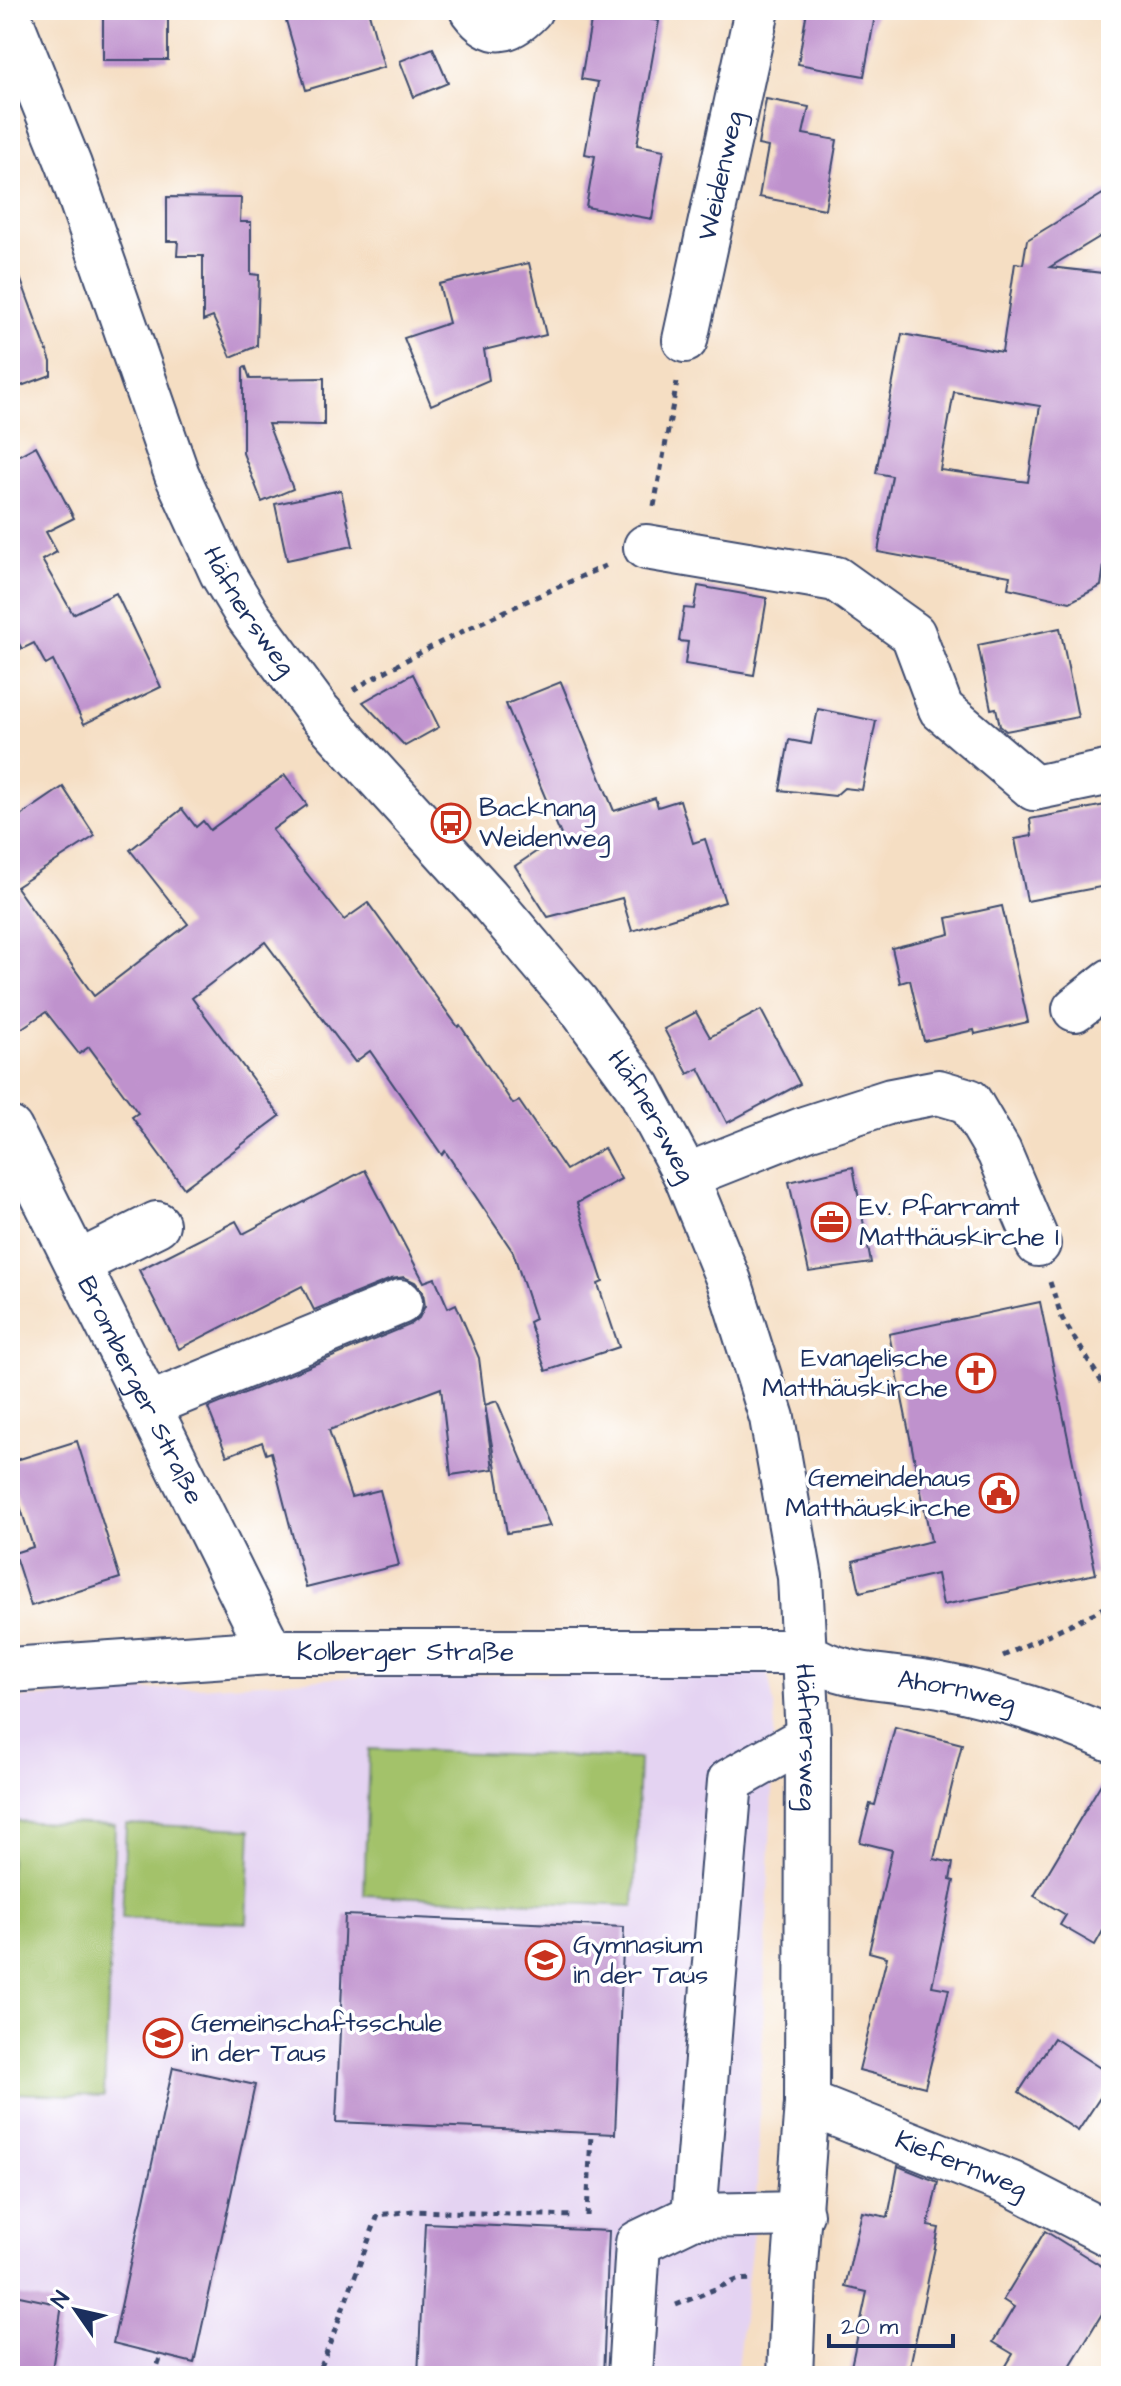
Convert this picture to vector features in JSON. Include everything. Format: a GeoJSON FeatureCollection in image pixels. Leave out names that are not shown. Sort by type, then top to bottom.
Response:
{"type":"FeatureCollection","features":[{"type":"Feature","properties":{"kind":"street"},"geometry":{"type":"LineString","coordinates":[[472,10],[481,22],[493,29],[515,26],[530,10]]}},
{"type":"Feature","properties":{"kind":"street","name":"Weidenweg"},"geometry":{"type":"LineString","coordinates":[[685,340],[757,10]]}},
{"type":"Feature","properties":{"kind":"street","name":"Häfnersweg"},"geometry":{"type":"LineString","coordinates":[[10,19],[69,165],[177,475],[222,573],[255,626],[318,711],[487,897],[576,1002],[639,1088],[686,1176],[729,1281],[729,1324],[772,1418],[800,1577],[808,1737],[807,2103],[790,2376]]}},
{"type":"Feature","properties":{"kind":"street"},"geometry":{"type":"LineString","coordinates":[[646,547],[836,579],[913,634],[941,709],[968,744],[1034,788],[1111,772]]}},
{"type":"Feature","properties":{"kind":"street"},"geometry":{"type":"LineString","coordinates":[[1075,1009],[1111,981]]}},
{"type":"Feature","properties":{"kind":"street"},"geometry":{"type":"LineString","coordinates":[[686,1176],[821,1124],[891,1101],[938,1092],[969,1101],[999,1152],[1038,1244]]}},
{"type":"Feature","properties":{"kind":"street","name":"Bromberger Straße"},"geometry":{"type":"LineString","coordinates":[[10,1129],[271,1652]]}},
{"type":"Feature","properties":{"kind":"street"},"geometry":{"type":"LineString","coordinates":[[79,1263],[157,1224]]}},
{"type":"Feature","properties":{"kind":"street"},"geometry":{"type":"LineString","coordinates":[[149,1405],[400,1302]]}},
{"type":"Feature","properties":{"kind":"street","name":"Kolberger Straße"},"geometry":{"type":"LineString","coordinates":[[10,1670],[271,1652],[803,1652]]}},
{"type":"Feature","properties":{"kind":"street","name":"Ahornweg"},"geometry":{"type":"LineString","coordinates":[[803,1652],[817,1663],[836,1669],[941,1685],[1072,1721],[1111,1739]]}},
{"type":"Feature","properties":{"kind":"street"},"geometry":{"type":"LineString","coordinates":[[694,2216],[730,1781],[808,1737]]}},
{"type":"Feature","properties":{"kind":"street","name":"Kiefernweg"},"geometry":{"type":"LineString","coordinates":[[807,2103],[1012,2184],[1111,2235]]}},
{"type":"Feature","properties":{"kind":"street"},"geometry":{"type":"LineString","coordinates":[[630,2376],[638,2243],[694,2216],[801,2214]]}},
{"type":"Feature","properties":{"kind":"path"},"geometry":{"type":"LineString","coordinates":[[386,670],[490,618],[646,547],[685,340]]}},
{"type":"Feature","properties":{"kind":"path"},"geometry":{"type":"LineString","coordinates":[[1038,1244],[1062,1318],[1111,1397]]}},
{"type":"Feature","properties":{"kind":"path"},"geometry":{"type":"LineString","coordinates":[[941,1685],[1111,1605]]}},
{"type":"Feature","properties":{"kind":"path"},"geometry":{"type":"LineString","coordinates":[[587,2216],[591,2134]]}},
{"type":"Feature","properties":{"kind":"path"},"geometry":{"type":"LineString","coordinates":[[321,2367],[378,2215],[413,2211],[574,2216]]}},
{"type":"Feature","properties":{"kind":"path"},"geometry":{"type":"LineString","coordinates":[[634,2321],[736,2280],[794,2277]]}},
{"type":"Feature","properties":{"kind":"path"},"geometry":{"type":"LineString","coordinates":[[154,2376],[161,2355]]}},
{"type":"Feature","properties":{"kind":"shaded area"},"geometry":{"type":"Polygon","coordinates":[[[768,1672],[775,1712],[756,2208],[736,2376],[10,2376],[10,1699],[353,1677],[768,1672]]]}},
{"type":"Feature","properties":{"kind":"green space"},"geometry":{"type":"Polygon","coordinates":[[[369,1749],[639,1759],[634,1906],[364,1895],[369,1749]]]}},
{"type":"Feature","properties":{"kind":"green space"},"geometry":{"type":"Polygon","coordinates":[[[10,1821],[115,1825],[104,2096],[10,2093],[10,1821]]]}},
{"type":"Feature","properties":{"kind":"green space"},"geometry":{"type":"Polygon","coordinates":[[[126,1824],[251,1829],[247,1923],[122,1918],[126,1824]]]}},
{"type":"Feature","properties":{"kind":"building"},"geometry":{"type":"Polygon","coordinates":[[[103,10],[168,10],[168,60],[103,60],[103,10]]]}},
{"type":"Feature","properties":{"kind":"building"},"geometry":{"type":"Polygon","coordinates":[[[283,10],[368,10],[384,67],[306,90],[283,10]]]}},
{"type":"Feature","properties":{"kind":"building"},"geometry":{"type":"Polygon","coordinates":[[[593,10],[626,10],[625,15],[659,21],[637,145],[664,150],[652,219],[586,207],[595,156],[585,154],[598,82],[581,79],[593,10]]]}},
{"type":"Feature","properties":{"kind":"building"},"geometry":{"type":"Polygon","coordinates":[[[807,10],[876,10],[864,76],[798,64],[807,10]]]}},
{"type":"Feature","properties":{"kind":"building"},"geometry":{"type":"Polygon","coordinates":[[[433,48],[448,83],[414,97],[400,61],[433,48]]]}},
{"type":"Feature","properties":{"kind":"building"},"geometry":{"type":"Polygon","coordinates":[[[766,99],[809,107],[803,134],[837,140],[825,209],[759,197],[768,147],[758,145],[766,99]]]}},
{"type":"Feature","properties":{"kind":"building"},"geometry":{"type":"Polygon","coordinates":[[[1111,189],[1111,230],[1050,267],[1111,274],[1111,518],[1101,586],[1070,602],[1008,588],[1010,576],[878,552],[892,476],[876,473],[902,334],[1002,352],[1015,263],[1023,264],[1027,240],[1111,189]],[[954,392],[940,470],[1028,482],[1040,406],[954,392]]]}},
{"type":"Feature","properties":{"kind":"building"},"geometry":{"type":"Polygon","coordinates":[[[167,197],[241,198],[240,222],[251,222],[251,274],[259,275],[257,346],[231,357],[213,317],[203,321],[203,256],[177,256],[178,241],[167,241],[167,197]]]}},
{"type":"Feature","properties":{"kind":"building"},"geometry":{"type":"Polygon","coordinates":[[[14,261],[51,362],[51,375],[10,390],[10,262],[14,261]]]}},
{"type":"Feature","properties":{"kind":"building"},"geometry":{"type":"Polygon","coordinates":[[[529,263],[546,335],[484,350],[489,380],[431,405],[404,338],[449,323],[439,284],[529,263]]]}},
{"type":"Feature","properties":{"kind":"building"},"geometry":{"type":"Polygon","coordinates":[[[246,367],[250,379],[324,378],[324,425],[268,424],[293,489],[262,502],[243,453],[243,368],[246,367]]]}},
{"type":"Feature","properties":{"kind":"building"},"geometry":{"type":"Polygon","coordinates":[[[36,446],[74,518],[46,532],[57,552],[42,560],[73,614],[116,593],[161,687],[84,724],[53,661],[46,665],[34,643],[22,649],[10,628],[10,460],[36,446]]]}},
{"type":"Feature","properties":{"kind":"building"},"geometry":{"type":"Polygon","coordinates":[[[341,490],[353,546],[287,560],[275,504],[341,490]]]}},
{"type":"Feature","properties":{"kind":"building"},"geometry":{"type":"Polygon","coordinates":[[[698,586],[767,598],[754,675],[685,664],[688,642],[679,641],[684,608],[694,609],[698,586]]]}},
{"type":"Feature","properties":{"kind":"building"},"geometry":{"type":"Polygon","coordinates":[[[1060,628],[1078,717],[1006,731],[1000,726],[996,708],[991,709],[978,645],[1060,628]]]}},
{"type":"Feature","properties":{"kind":"building"},"geometry":{"type":"Polygon","coordinates":[[[413,674],[439,727],[405,746],[363,702],[413,674]]]}},
{"type":"Feature","properties":{"kind":"building"},"geometry":{"type":"Polygon","coordinates":[[[561,682],[614,811],[655,798],[658,807],[680,800],[693,843],[705,839],[725,902],[632,931],[622,898],[548,917],[515,866],[561,835],[506,704],[561,682]]]}},
{"type":"Feature","properties":{"kind":"building"},"geometry":{"type":"Polygon","coordinates":[[[818,709],[876,721],[862,790],[844,788],[835,796],[780,790],[789,740],[811,744],[818,709]]]}},
{"type":"Feature","properties":{"kind":"building"},"geometry":{"type":"Polygon","coordinates":[[[285,775],[307,805],[272,830],[344,920],[368,903],[458,1027],[460,1025],[513,1104],[519,1101],[566,1170],[604,1148],[621,1179],[577,1203],[603,1282],[598,1284],[619,1347],[546,1371],[529,1322],[535,1319],[513,1252],[445,1151],[442,1155],[370,1051],[355,1062],[265,942],[192,998],[280,1116],[184,1188],[132,1117],[138,1113],[89,1047],[79,1054],[46,1012],[10,1036],[10,823],[63,787],[95,836],[16,887],[94,996],[188,924],[130,850],[182,809],[196,827],[203,821],[210,830],[285,775]]]}},
{"type":"Feature","properties":{"kind":"building"},"geometry":{"type":"Polygon","coordinates":[[[1111,804],[1111,885],[1027,901],[1015,839],[1032,836],[1030,819],[1111,804]]]}},
{"type":"Feature","properties":{"kind":"building"},"geometry":{"type":"Polygon","coordinates":[[[1002,906],[1028,1022],[924,1041],[910,980],[900,983],[892,948],[950,934],[947,918],[1002,906]]]}},
{"type":"Feature","properties":{"kind":"building"},"geometry":{"type":"Polygon","coordinates":[[[761,1010],[800,1084],[727,1123],[699,1068],[688,1074],[664,1029],[696,1012],[710,1037],[761,1010]]]}},
{"type":"Feature","properties":{"kind":"building","name":"Ev. Pfarramt Matthäuskirche I"},"geometry":{"type":"Polygon","coordinates":[[[853,1167],[871,1263],[809,1272],[789,1182],[853,1167]]]}},
{"type":"Feature","properties":{"kind":"building"},"geometry":{"type":"Polygon","coordinates":[[[365,1170],[424,1282],[435,1278],[448,1308],[456,1304],[479,1358],[493,1469],[451,1475],[441,1388],[329,1430],[351,1497],[380,1490],[399,1565],[306,1588],[271,1452],[266,1454],[262,1442],[227,1456],[208,1408],[410,1325],[419,1318],[425,1306],[423,1292],[415,1282],[404,1277],[391,1279],[314,1310],[302,1286],[179,1349],[139,1270],[236,1221],[243,1234],[365,1170]]]}},
{"type":"Feature","properties":{"kind":"building"},"geometry":{"type":"Polygon","coordinates":[[[1040,1302],[1096,1574],[943,1605],[937,1574],[860,1592],[853,1561],[931,1541],[889,1334],[1040,1302]]]}},
{"type":"Feature","properties":{"kind":"building"},"geometry":{"type":"Polygon","coordinates":[[[497,1401],[550,1526],[507,1533],[485,1405],[497,1401]]]}},
{"type":"Feature","properties":{"kind":"building"},"geometry":{"type":"Polygon","coordinates":[[[77,1441],[120,1578],[31,1606],[14,1553],[33,1547],[10,1474],[10,1462],[77,1441]]]}},
{"type":"Feature","properties":{"kind":"building"},"geometry":{"type":"Polygon","coordinates":[[[895,1727],[962,1744],[934,1859],[953,1863],[950,1880],[954,1881],[932,1986],[949,1989],[925,2087],[859,2070],[887,1957],[869,1952],[892,1850],[860,1842],[870,1804],[875,1805],[895,1727]]]}},
{"type":"Feature","properties":{"kind":"building"},"geometry":{"type":"Polygon","coordinates":[[[1111,1767],[1111,1928],[1104,1929],[1095,1945],[1060,1925],[1066,1915],[1034,1896],[1111,1767]]]}},
{"type":"Feature","properties":{"kind":"building"},"geometry":{"type":"Polygon","coordinates":[[[345,1915],[624,1927],[615,2134],[336,2122],[345,1915]]]}},
{"type":"Feature","properties":{"kind":"building"},"geometry":{"type":"Polygon","coordinates":[[[1054,2038],[1111,2075],[1111,2081],[1078,2131],[1019,2092],[1054,2038]]]}},
{"type":"Feature","properties":{"kind":"building"},"geometry":{"type":"Polygon","coordinates":[[[173,2067],[255,2085],[194,2363],[113,2343],[173,2067]]]}},
{"type":"Feature","properties":{"kind":"building"},"geometry":{"type":"Polygon","coordinates":[[[898,2166],[938,2182],[928,2226],[939,2228],[908,2376],[849,2376],[867,2292],[845,2287],[862,2212],[888,2217],[898,2166]]]}},
{"type":"Feature","properties":{"kind":"building"},"geometry":{"type":"Polygon","coordinates":[[[425,2223],[609,2231],[603,2376],[418,2376],[425,2223]]]}},
{"type":"Feature","properties":{"kind":"building"},"geometry":{"type":"Polygon","coordinates":[[[1045,2231],[1111,2272],[1111,2299],[1064,2376],[1000,2376],[1013,2354],[993,2342],[1014,2307],[1003,2300],[1045,2231]]]}},
{"type":"Feature","properties":{"kind":"building"},"geometry":{"type":"Polygon","coordinates":[[[10,2294],[62,2305],[51,2376],[10,2376],[10,2294]]]}},
{"type":"Feature","properties":{"kind":"place","name":"Backnang Weidenweg"},"geometry":{"type":"Point","coordinates":[451,823]}},
{"type":"Feature","properties":{"kind":"place","name":"Ev. Pfarramt Matthäuskirche I"},"geometry":{"type":"Point","coordinates":[831,1222]}},
{"type":"Feature","properties":{"kind":"place","name":"Evangelische Matthäuskirche"},"geometry":{"type":"Point","coordinates":[976,1373]}},
{"type":"Feature","properties":{"kind":"place","name":"Gemeindehaus Matthäuskirche"},"geometry":{"type":"Point","coordinates":[999,1493]}},
{"type":"Feature","properties":{"kind":"place","name":"Gymnasium in der Taus"},"geometry":{"type":"Point","coordinates":[545,1960]}},
{"type":"Feature","properties":{"kind":"place","name":"Gemeinschaftsschule in der Taus"},"geometry":{"type":"Point","coordinates":[163,2038]}}]}
